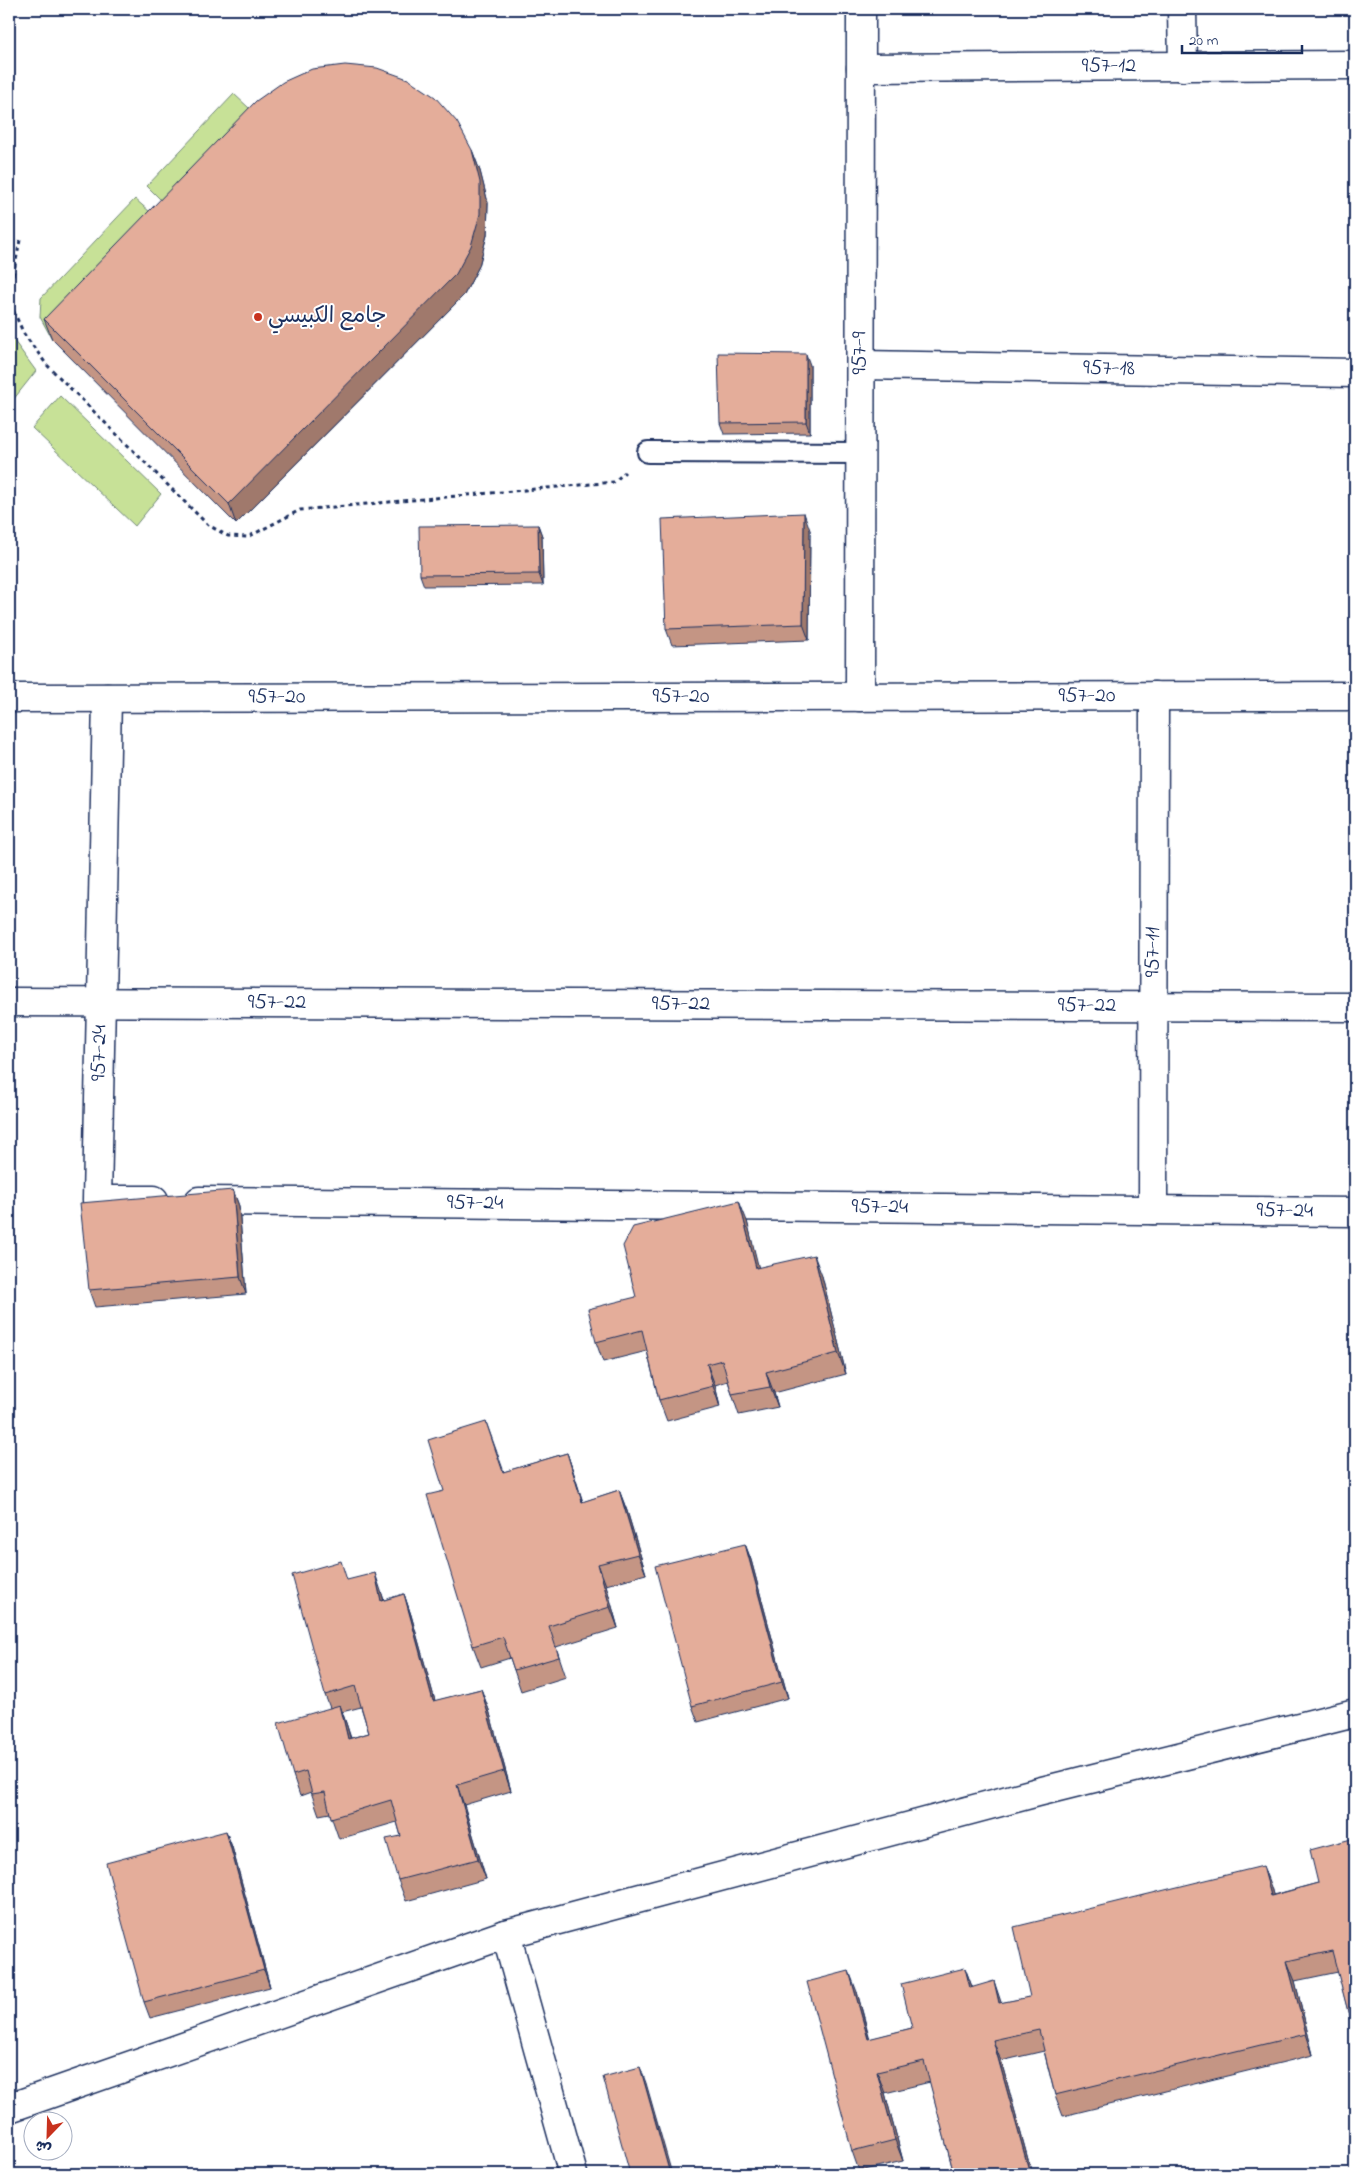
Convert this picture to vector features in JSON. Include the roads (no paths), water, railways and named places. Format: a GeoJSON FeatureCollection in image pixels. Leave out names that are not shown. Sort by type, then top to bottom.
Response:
{"type":"FeatureCollection","features":[{"type":"Feature","properties":{"kind":"street","name":"957-9"},"geometry":{"type":"LineString","coordinates":[[860,697],[862,9]]}},
{"type":"Feature","properties":{"kind":"street"},"geometry":{"type":"LineString","coordinates":[[1182,9],[1183,67]]}},
{"type":"Feature","properties":{"kind":"street","name":"957-12"},"geometry":{"type":"LineString","coordinates":[[861,68],[1355,65]]}},
{"type":"Feature","properties":{"kind":"street","name":"957-18"},"geometry":{"type":"LineString","coordinates":[[861,365],[1355,373]]}},
{"type":"Feature","properties":{"kind":"street","name":"957-11"},"geometry":{"type":"LineString","coordinates":[[1153,1210],[1154,696]]}},
{"type":"Feature","properties":{"kind":"street","name":"957-20"},"geometry":{"type":"LineString","coordinates":[[9,698],[1355,696]]}},
{"type":"Feature","properties":{"kind":"street","name":"957-24"},"geometry":{"type":"LineString","coordinates":[[107,698],[97,1200],[1355,1212]]}},
{"type":"Feature","properties":{"kind":"street","name":"957-22"},"geometry":{"type":"LineString","coordinates":[[9,1002],[1355,1007]]}},
{"type":"Feature","properties":{"kind":"street"},"geometry":{"type":"LineString","coordinates":[[9,2108],[506,1934],[1038,1792],[1355,1713]]}},
{"type":"Feature","properties":{"kind":"street"},"geometry":{"type":"LineString","coordinates":[[506,1934],[573,2174]]}},
{"type":"Feature","properties":{"kind":"lane"},"geometry":{"type":"LineString","coordinates":[[648,452],[861,453]]}},
{"type":"Feature","properties":{"kind":"place","name":"جامع الكبيسي"},"geometry":{"type":"Point","coordinates":[258,317]}}]}
